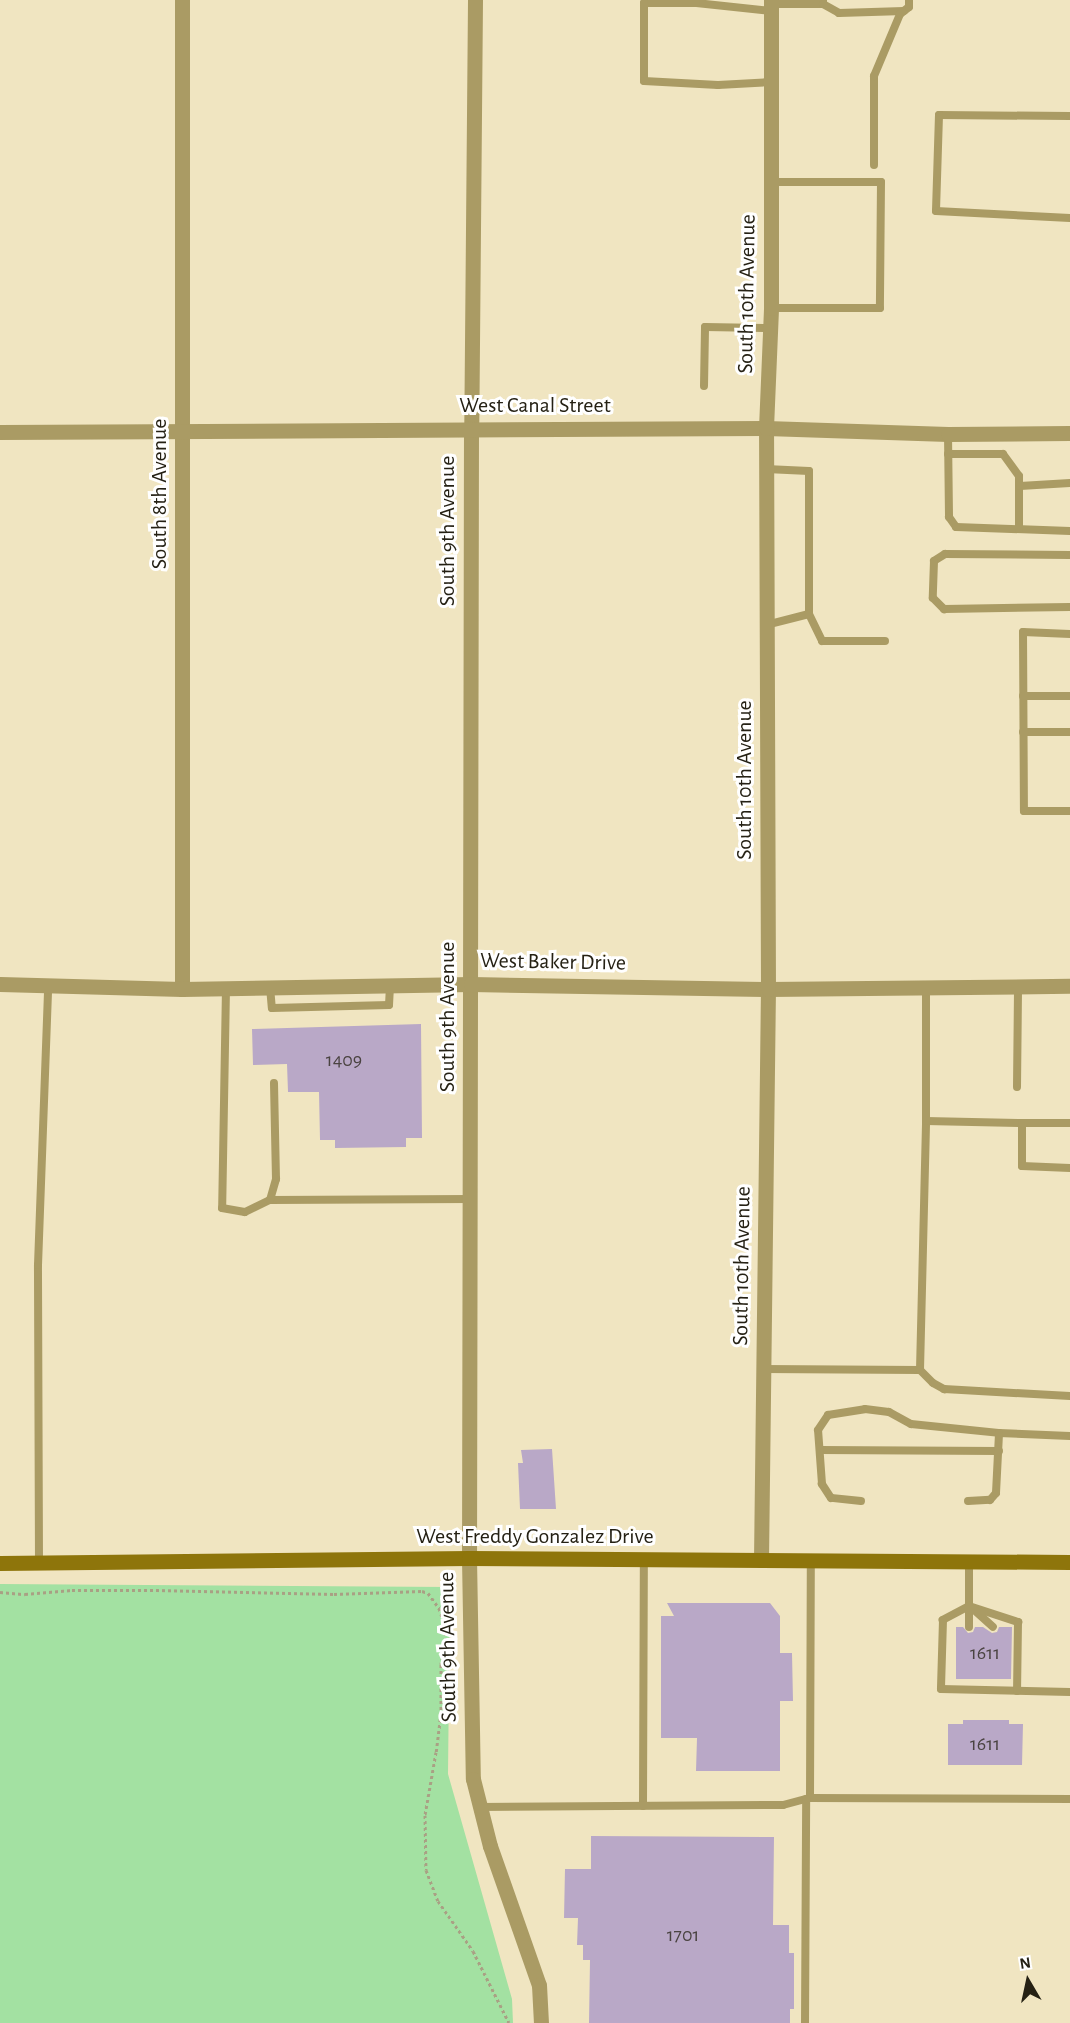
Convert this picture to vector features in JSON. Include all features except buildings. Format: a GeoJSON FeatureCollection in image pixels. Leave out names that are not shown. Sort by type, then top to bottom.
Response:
{"type":"FeatureCollection","features":[{"type":"Feature","properties":{"kind":"main road","name":"West Freddy Gonzalez Drive"},"geometry":{"type":"LineString","coordinates":[[0,1563],[469,1558],[1070,1562]]}},
{"type":"Feature","properties":{"kind":"street","name":"South 8th Avenue"},"geometry":{"type":"LineString","coordinates":[[182,0],[182,989]]}},
{"type":"Feature","properties":{"kind":"street","name":"South 9th Avenue"},"geometry":{"type":"LineString","coordinates":[[475,0],[471,428],[469,1558],[473,1779],[490,1846],[539,1984],[540,2023]]}},
{"type":"Feature","properties":{"kind":"street","name":"South 10th Avenue"},"geometry":{"type":"LineString","coordinates":[[760,1560],[768,989],[766,428],[771,308],[771,5]]}},
{"type":"Feature","properties":{"kind":"street","name":"West Canal Street"},"geometry":{"type":"LineString","coordinates":[[0,432],[766,428],[948,434],[1070,434]]}},
{"type":"Feature","properties":{"kind":"street","name":"West Baker Drive"},"geometry":{"type":"LineString","coordinates":[[0,984],[182,989],[471,984],[768,989],[1070,986]]}},
{"type":"Feature","properties":{"kind":"lane"},"geometry":{"type":"LineString","coordinates":[[874,165],[874,76],[900,14],[909,8],[909,0]]}},
{"type":"Feature","properties":{"kind":"lane"},"geometry":{"type":"LineString","coordinates":[[771,82],[718,85],[644,81],[644,3],[771,5],[823,2],[839,13],[904,11]]}},
{"type":"Feature","properties":{"kind":"lane"},"geometry":{"type":"LineString","coordinates":[[1070,116],[939,115],[936,211],[1070,218]]}},
{"type":"Feature","properties":{"kind":"lane"},"geometry":{"type":"LineString","coordinates":[[771,182],[880,182],[880,308],[771,308]]}},
{"type":"Feature","properties":{"kind":"lane"},"geometry":{"type":"LineString","coordinates":[[704,386],[705,327],[770,328]]}},
{"type":"Feature","properties":{"kind":"lane"},"geometry":{"type":"LineString","coordinates":[[948,434],[951,523],[956,527],[1070,531]]}},
{"type":"Feature","properties":{"kind":"lane"},"geometry":{"type":"LineString","coordinates":[[1003,434],[1003,454],[1019,476],[1019,529]]}},
{"type":"Feature","properties":{"kind":"lane"},"geometry":{"type":"LineString","coordinates":[[948,454],[1003,454]]}},
{"type":"Feature","properties":{"kind":"lane"},"geometry":{"type":"LineString","coordinates":[[766,469],[809,471],[809,614],[822,641],[885,641]]}},
{"type":"Feature","properties":{"kind":"lane"},"geometry":{"type":"LineString","coordinates":[[1020,486],[1070,483]]}},
{"type":"Feature","properties":{"kind":"lane"},"geometry":{"type":"LineString","coordinates":[[1070,555],[945,554],[934,561],[933,598],[944,609],[1070,607]]}},
{"type":"Feature","properties":{"kind":"lane"},"geometry":{"type":"LineString","coordinates":[[766,625],[809,614]]}},
{"type":"Feature","properties":{"kind":"lane"},"geometry":{"type":"LineString","coordinates":[[1070,634],[1023,632],[1023,811],[1070,811]]}},
{"type":"Feature","properties":{"kind":"lane"},"geometry":{"type":"LineString","coordinates":[[1023,696],[1070,696]]}},
{"type":"Feature","properties":{"kind":"lane"},"geometry":{"type":"LineString","coordinates":[[1023,732],[1070,732]]}},
{"type":"Feature","properties":{"kind":"lane"},"geometry":{"type":"LineString","coordinates":[[270,987],[272,1008],[389,1005],[390,985]]}},
{"type":"Feature","properties":{"kind":"lane"},"geometry":{"type":"LineString","coordinates":[[39,1563],[38,1265],[48,986]]}},
{"type":"Feature","properties":{"kind":"lane"},"geometry":{"type":"LineString","coordinates":[[1017,1087],[1018,986]]}},
{"type":"Feature","properties":{"kind":"lane"},"geometry":{"type":"LineString","coordinates":[[920,1370],[926,1121],[926,987]]}},
{"type":"Feature","properties":{"kind":"lane"},"geometry":{"type":"LineString","coordinates":[[226,988],[222,1208],[245,1212],[270,1200],[470,1199]]}},
{"type":"Feature","properties":{"kind":"lane"},"geometry":{"type":"LineString","coordinates":[[270,1200],[276,1179],[274,1083]]}},
{"type":"Feature","properties":{"kind":"lane"},"geometry":{"type":"LineString","coordinates":[[926,1121],[1070,1123]]}},
{"type":"Feature","properties":{"kind":"lane"},"geometry":{"type":"LineString","coordinates":[[1022,1123],[1022,1166],[1070,1168]]}},
{"type":"Feature","properties":{"kind":"lane"},"geometry":{"type":"LineString","coordinates":[[763,1369],[920,1370],[933,1383],[944,1389],[1070,1396]]}},
{"type":"Feature","properties":{"kind":"lane"},"geometry":{"type":"LineString","coordinates":[[861,1501],[831,1498],[822,1484],[818,1430],[828,1415],[855,1409],[889,1412],[911,1424],[999,1433],[1070,1436]]}},
{"type":"Feature","properties":{"kind":"lane"},"geometry":{"type":"LineString","coordinates":[[968,1501],[990,1500],[996,1493],[999,1433]]}},
{"type":"Feature","properties":{"kind":"lane"},"geometry":{"type":"LineString","coordinates":[[820,1450],[999,1451]]}},
{"type":"Feature","properties":{"kind":"lane"},"geometry":{"type":"LineString","coordinates":[[643,1806],[644,1559]]}},
{"type":"Feature","properties":{"kind":"lane"},"geometry":{"type":"LineString","coordinates":[[805,2023],[811,1561]]}},
{"type":"Feature","properties":{"kind":"lane"},"geometry":{"type":"LineString","coordinates":[[969,1562],[969,1627]]}},
{"type":"Feature","properties":{"kind":"lane"},"geometry":{"type":"LineString","coordinates":[[969,1606],[993,1627]]}},
{"type":"Feature","properties":{"kind":"lane"},"geometry":{"type":"LineString","coordinates":[[1017,1691],[1018,1622],[969,1606],[943,1620],[941,1689],[968,1690],[993,1690],[1017,1691],[1070,1692]]}},
{"type":"Feature","properties":{"kind":"lane"},"geometry":{"type":"LineString","coordinates":[[968,1679],[968,1690]]}},
{"type":"Feature","properties":{"kind":"lane"},"geometry":{"type":"LineString","coordinates":[[993,1679],[993,1690]]}},
{"type":"Feature","properties":{"kind":"lane"},"geometry":{"type":"LineString","coordinates":[[480,1807],[783,1805],[808,1799],[1070,1799]]}},
{"type":"Feature","properties":{"kind":"path"},"geometry":{"type":"LineString","coordinates":[[0,1592],[24,1594],[72,1590],[156,1590],[334,1594],[422,1591],[428,1593],[439,1608],[445,1626],[446,1645],[441,1665],[441,1713],[425,1815],[426,1870],[438,1901],[473,1951],[509,2023]]}},
{"type":"Feature","properties":{"kind":"green space"},"geometry":{"type":"Polygon","coordinates":[[[0,1584],[450,1587],[448,1774],[512,1999],[513,2023],[0,2023],[0,1584]]]}}]}
